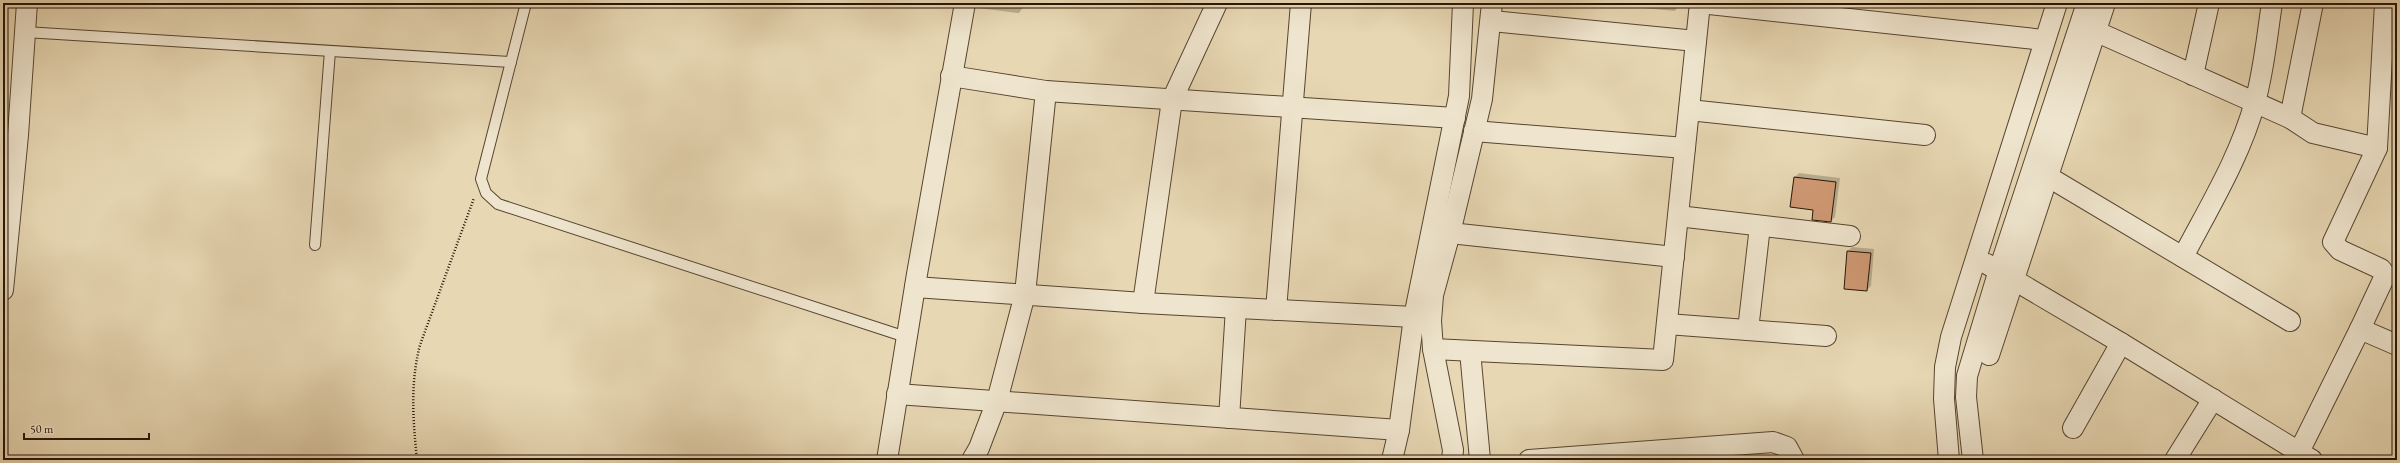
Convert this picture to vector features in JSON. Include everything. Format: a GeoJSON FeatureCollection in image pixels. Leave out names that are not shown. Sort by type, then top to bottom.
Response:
{"type":"FeatureCollection","features":[{"type":"Feature","properties":{"kind":"street"},"geometry":{"type":"LineString","coordinates":[[3,290],[18,135],[27,3]]}},
{"type":"Feature","properties":{"kind":"street"},"geometry":{"type":"LineString","coordinates":[[887,460],[906,337],[965,3]]}},
{"type":"Feature","properties":{"kind":"street"},"geometry":{"type":"LineString","coordinates":[[1143,303],[1172,100],[1217,3]]}},
{"type":"Feature","properties":{"kind":"street"},"geometry":{"type":"LineString","coordinates":[[1276,310],[1301,3]]}},
{"type":"Feature","properties":{"kind":"street"},"geometry":{"type":"LineString","coordinates":[[1392,460],[1399,430],[1414,317],[1455,118],[1461,74],[1463,3]]}},
{"type":"Feature","properties":{"kind":"street"},"geometry":{"type":"LineString","coordinates":[[1433,349],[1663,360],[1700,3],[2044,40]]}},
{"type":"Feature","properties":{"kind":"street"},"geometry":{"type":"LineString","coordinates":[[1949,460],[1944,399],[1945,367],[1951,337],[2057,3]]}},
{"type":"Feature","properties":{"kind":"street"},"geometry":{"type":"LineString","coordinates":[[1989,355],[2006,274],[2087,3]]}},
{"type":"Feature","properties":{"kind":"street"},"geometry":{"type":"LineString","coordinates":[[1973,460],[1966,397],[1967,376],[2006,274],[2047,176],[2104,3]]}},
{"type":"Feature","properties":{"kind":"street"},"geometry":{"type":"LineString","coordinates":[[2193,75],[2209,3]]}},
{"type":"Feature","properties":{"kind":"street"},"geometry":{"type":"LineString","coordinates":[[2182,257],[2233,162],[2255,102],[2272,3]]}},
{"type":"Feature","properties":{"kind":"street"},"geometry":{"type":"LineString","coordinates":[[2290,118],[2313,3]]}},
{"type":"Feature","properties":{"kind":"street"},"geometry":{"type":"LineString","coordinates":[[1976,258],[2121,342],[2213,399],[2302,458],[2383,280],[2384,273],[2381,269],[2335,247],[2333,242],[2377,148],[2385,3]]}},
{"type":"Feature","properties":{"kind":"street"},"geometry":{"type":"LineString","coordinates":[[1452,460],[1453,450],[1447,412],[1433,349],[1431,321],[1433,295],[1450,233],[1482,99],[1492,12],[1696,41]]}},
{"type":"Feature","properties":{"kind":"street"},"geometry":{"type":"LineString","coordinates":[[2095,31],[2290,118],[2313,133],[2377,148]]}},
{"type":"Feature","properties":{"kind":"street"},"geometry":{"type":"LineString","coordinates":[[952,76],[1046,91],[1455,118]]}},
{"type":"Feature","properties":{"kind":"street"},"geometry":{"type":"LineString","coordinates":[[972,460],[979,448],[997,401],[1025,294],[1046,91]]}},
{"type":"Feature","properties":{"kind":"street"},"geometry":{"type":"LineString","coordinates":[[1689,110],[1925,135]]}},
{"type":"Feature","properties":{"kind":"street"},"geometry":{"type":"LineString","coordinates":[[1474,131],[1685,148]]}},
{"type":"Feature","properties":{"kind":"street"},"geometry":{"type":"LineString","coordinates":[[2047,176],[2290,321]]}},
{"type":"Feature","properties":{"kind":"street"},"geometry":{"type":"LineString","coordinates":[[1678,216],[1850,236]]}},
{"type":"Feature","properties":{"kind":"street"},"geometry":{"type":"LineString","coordinates":[[1748,330],[1760,226]]}},
{"type":"Feature","properties":{"kind":"street"},"geometry":{"type":"LineString","coordinates":[[1450,233],[1674,257]]}},
{"type":"Feature","properties":{"kind":"street"},"geometry":{"type":"LineString","coordinates":[[915,287],[1143,303],[1414,317]]}},
{"type":"Feature","properties":{"kind":"street"},"geometry":{"type":"LineString","coordinates":[[1229,418],[1236,308]]}},
{"type":"Feature","properties":{"kind":"street"},"geometry":{"type":"LineString","coordinates":[[1667,324],[1826,336]]}},
{"type":"Feature","properties":{"kind":"street"},"geometry":{"type":"LineString","coordinates":[[2360,329],[2397,345]]}},
{"type":"Feature","properties":{"kind":"street"},"geometry":{"type":"LineString","coordinates":[[2073,428],[2121,342]]}},
{"type":"Feature","properties":{"kind":"street"},"geometry":{"type":"LineString","coordinates":[[1470,351],[1480,460]]}},
{"type":"Feature","properties":{"kind":"street"},"geometry":{"type":"LineString","coordinates":[[897,394],[1399,430]]}},
{"type":"Feature","properties":{"kind":"street"},"geometry":{"type":"LineString","coordinates":[[2175,460],[2213,399]]}},
{"type":"Feature","properties":{"kind":"street"},"geometry":{"type":"LineString","coordinates":[[1529,460],[1773,442],[1787,447],[1794,460]]}},
{"type":"Feature","properties":{"kind":"lane"},"geometry":{"type":"LineString","coordinates":[[526,3],[481,179],[486,193],[498,204],[906,337]]}},
{"type":"Feature","properties":{"kind":"lane"},"geometry":{"type":"LineString","coordinates":[[25,32],[511,62]]}},
{"type":"Feature","properties":{"kind":"lane"},"geometry":{"type":"LineString","coordinates":[[315,245],[330,51]]}},
{"type":"Feature","properties":{"kind":"path"},"geometry":{"type":"LineString","coordinates":[[417,460],[412,407],[415,365],[423,338],[481,179]]}},
{"type":"Feature","properties":{"kind":"building"},"geometry":{"type":"Polygon","coordinates":[[[1794,177],[1836,182],[1831,222],[1812,220],[1813,210],[1790,207],[1794,177]]]}},
{"type":"Feature","properties":{"kind":"building"},"geometry":{"type":"Polygon","coordinates":[[[1847,251],[1871,253],[1867,291],[1844,289],[1847,251]]]}}]}
